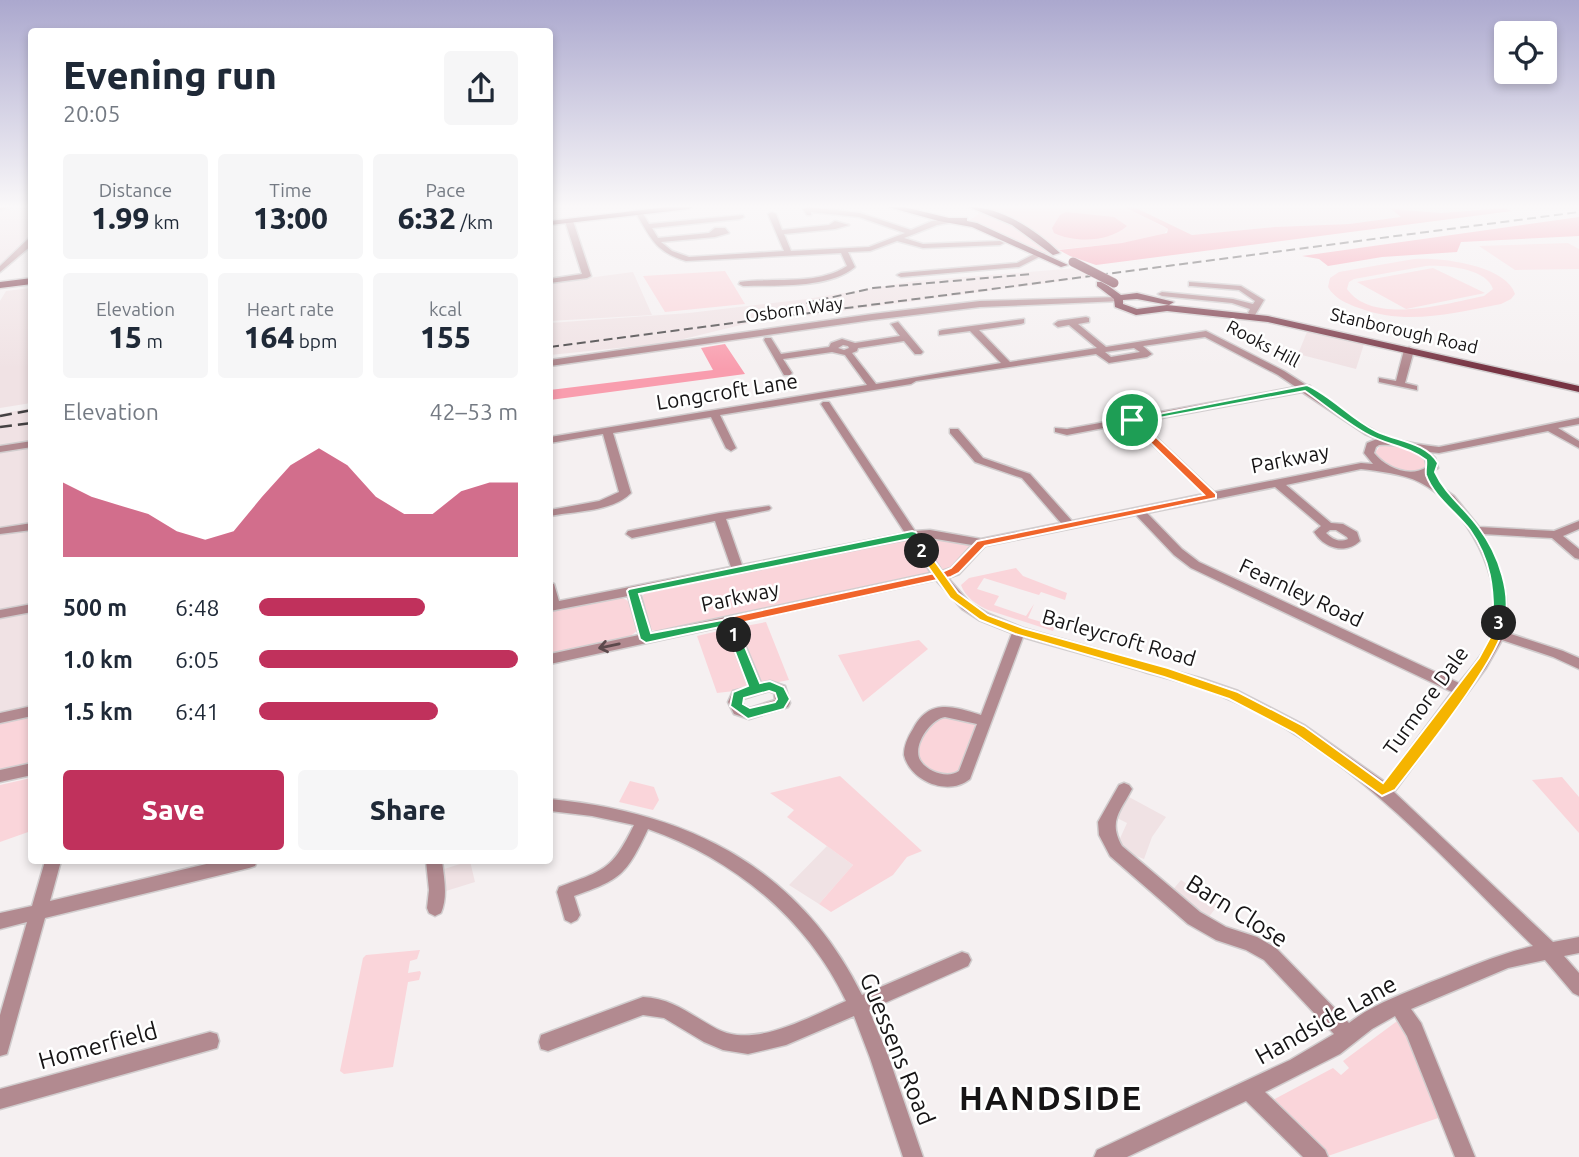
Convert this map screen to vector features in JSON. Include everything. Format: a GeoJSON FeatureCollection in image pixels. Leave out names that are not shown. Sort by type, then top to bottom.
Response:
{"type":"FeatureCollection","features":[{"type":"Feature","properties":{"kind":"main road"},"geometry":{"type":"LineString","coordinates":[[1060,261],[1155,303],[1155,308]]}},
{"type":"Feature","properties":{"kind":"main road"},"geometry":{"type":"LineString","coordinates":[[1064,261],[1118,298],[1142,297]]}},
{"type":"Feature","properties":{"kind":"main road"},"geometry":{"type":"LineString","coordinates":[[0,285],[28,282]]}},
{"type":"Feature","properties":{"kind":"main road","name":"Stanborough Road"},"geometry":{"type":"LineString","coordinates":[[1142,297],[1226,313]]}},
{"type":"Feature","properties":{"kind":"main road"},"geometry":{"type":"LineString","coordinates":[[1118,298],[1118,305],[1125,309]]}},
{"type":"Feature","properties":{"kind":"main road","name":"Stanborough Road"},"geometry":{"type":"LineString","coordinates":[[1125,309],[1142,312],[1155,308],[1226,313],[1255,308],[1409,350],[1578,389]]}},
{"type":"Feature","properties":{"kind":"street"},"geometry":{"type":"LineString","coordinates":[[553,281],[587,276],[582,261]]}},
{"type":"Feature","properties":{"kind":"street"},"geometry":{"type":"LineString","coordinates":[[743,284],[815,279],[845,272],[851,267],[848,261]]}},
{"type":"Feature","properties":{"kind":"street"},"geometry":{"type":"LineString","coordinates":[[901,275],[1005,267],[1027,261]]}},
{"type":"Feature","properties":{"kind":"street"},"geometry":{"type":"LineString","coordinates":[[1192,284],[1243,289],[1255,308]]}},
{"type":"Feature","properties":{"kind":"street"},"geometry":{"type":"LineString","coordinates":[[1163,294],[1233,301],[1255,308]]}},
{"type":"Feature","properties":{"kind":"street","name":"Osborn Way"},"geometry":{"type":"LineString","coordinates":[[553,363],[783,328],[948,308],[1023,301],[1087,302],[1118,298]]}},
{"type":"Feature","properties":{"kind":"street","name":"Osborn Way"},"geometry":{"type":"LineString","coordinates":[[1087,302],[1125,309]]}},
{"type":"Feature","properties":{"kind":"street"},"geometry":{"type":"LineString","coordinates":[[1058,324],[1086,320]]}},
{"type":"Feature","properties":{"kind":"street"},"geometry":{"type":"LineString","coordinates":[[942,333],[1021,321]]}},
{"type":"Feature","properties":{"kind":"street"},"geometry":{"type":"LineString","coordinates":[[1072,322],[1109,360]]}},
{"type":"Feature","properties":{"kind":"street"},"geometry":{"type":"LineString","coordinates":[[895,324],[918,352]]}},
{"type":"Feature","properties":{"kind":"street"},"geometry":{"type":"LineString","coordinates":[[974,329],[1008,365]]}},
{"type":"Feature","properties":{"kind":"street","name":"Longcroft Lane"},"geometry":{"type":"LineString","coordinates":[[553,440],[1208,335]]}},
{"type":"Feature","properties":{"kind":"street","name":"Rooks Hill"},"geometry":{"type":"LineString","coordinates":[[1208,335],[1307,388],[1369,432],[1435,454]]}},
{"type":"Feature","properties":{"kind":"street"},"geometry":{"type":"LineString","coordinates":[[778,357],[850,349],[906,338]]}},
{"type":"Feature","properties":{"kind":"street"},"geometry":{"type":"LineString","coordinates":[[768,340],[787,373]]}},
{"type":"Feature","properties":{"kind":"street"},"geometry":{"type":"LineString","coordinates":[[1095,363],[1147,354],[1136,345]]}},
{"type":"Feature","properties":{"kind":"street"},"geometry":{"type":"LineString","coordinates":[[850,349],[873,387]]}},
{"type":"Feature","properties":{"kind":"street"},"geometry":{"type":"LineString","coordinates":[[1400,384],[1409,350]]}},
{"type":"Feature","properties":{"kind":"street"},"geometry":{"type":"LineString","coordinates":[[1382,380],[1415,388]]}},
{"type":"Feature","properties":{"kind":"street"},"geometry":{"type":"LineString","coordinates":[[1059,430],[1067,432],[1307,388]]}},
{"type":"Feature","properties":{"kind":"street"},"geometry":{"type":"LineString","coordinates":[[826,404],[939,576]]}},
{"type":"Feature","properties":{"kind":"street"},"geometry":{"type":"LineString","coordinates":[[715,414],[731,448]]}},
{"type":"Feature","properties":{"kind":"street"},"geometry":{"type":"LineString","coordinates":[[1132,420],[1212,496]]}},
{"type":"Feature","properties":{"kind":"street"},"geometry":{"type":"LineString","coordinates":[[1410,474],[1430,472],[1435,454],[1579,421]]}},
{"type":"Feature","properties":{"kind":"street"},"geometry":{"type":"LineString","coordinates":[[1549,427],[1579,445]]}},
{"type":"Feature","properties":{"kind":"street"},"geometry":{"type":"LineString","coordinates":[[553,512],[603,503],[625,494],[607,431]]}},
{"type":"Feature","properties":{"kind":"street"},"geometry":{"type":"LineString","coordinates":[[954,431],[979,460],[1026,476],[1069,525]]}},
{"type":"Feature","properties":{"kind":"street"},"geometry":{"type":"LineString","coordinates":[[1369,432],[1371,451],[1389,469]]}},
{"type":"Feature","properties":{"kind":"street"},"geometry":{"type":"LineString","coordinates":[[0,443],[28,439]]}},
{"type":"Feature","properties":{"kind":"street"},"geometry":{"type":"LineString","coordinates":[[1371,451],[1391,441]]}},
{"type":"Feature","properties":{"kind":"street"},"geometry":{"type":"LineString","coordinates":[[0,449],[28,445]]}},
{"type":"Feature","properties":{"kind":"street","name":"Parkway"},"geometry":{"type":"LineString","coordinates":[[1361,466],[1371,451]]}},
{"type":"Feature","properties":{"kind":"street","name":"Parkway"},"geometry":{"type":"LineString","coordinates":[[553,607],[912,535],[930,534],[981,543],[1361,466],[1410,474]]}},
{"type":"Feature","properties":{"kind":"street","name":"Turmore Dale"},"geometry":{"type":"LineString","coordinates":[[1382,791],[1390,786],[1461,690],[1498,634],[1500,586],[1490,558],[1476,530],[1436,484],[1430,472]]}},
{"type":"Feature","properties":{"kind":"street","name":"Turmore Dale"},"geometry":{"type":"LineString","coordinates":[[1410,474],[1436,484]]}},
{"type":"Feature","properties":{"kind":"street"},"geometry":{"type":"LineString","coordinates":[[1277,483],[1328,526]]}},
{"type":"Feature","properties":{"kind":"street"},"geometry":{"type":"LineString","coordinates":[[632,534],[765,508]]}},
{"type":"Feature","properties":{"kind":"street","name":"Fearnley Road"},"geometry":{"type":"LineString","coordinates":[[1139,511],[1178,552],[1195,565],[1461,690]]}},
{"type":"Feature","properties":{"kind":"street"},"geometry":{"type":"LineString","coordinates":[[719,516],[738,570]]}},
{"type":"Feature","properties":{"kind":"street"},"geometry":{"type":"LineString","coordinates":[[1476,530],[1555,535],[1579,525]]}},
{"type":"Feature","properties":{"kind":"street"},"geometry":{"type":"LineString","coordinates":[[1,531],[28,527]]}},
{"type":"Feature","properties":{"kind":"street"},"geometry":{"type":"LineString","coordinates":[[1555,535],[1579,555]]}},
{"type":"Feature","properties":{"kind":"street","name":"Parkway"},"geometry":{"type":"LineString","coordinates":[[553,658],[939,576],[955,570],[981,543]]}},
{"type":"Feature","properties":{"kind":"street","name":"Barleycroft Road"},"geometry":{"type":"LineString","coordinates":[[939,576],[954,596],[996,623],[1168,673],[1233,695],[1299,729],[1349,763],[1382,791],[1549,951]]}},
{"type":"Feature","properties":{"kind":"street"},"geometry":{"type":"LineString","coordinates":[[633,591],[646,639]]}},
{"type":"Feature","properties":{"kind":"street"},"geometry":{"type":"LineString","coordinates":[[0,614],[28,609]]}},
{"type":"Feature","properties":{"kind":"street"},"geometry":{"type":"LineString","coordinates":[[729,621],[756,688]]}},
{"type":"Feature","properties":{"kind":"street"},"geometry":{"type":"LineString","coordinates":[[986,722],[956,712],[931,714],[921,723],[911,750],[914,763],[928,775],[950,782],[961,780],[986,722],[1019,631]]}},
{"type":"Feature","properties":{"kind":"street"},"geometry":{"type":"LineString","coordinates":[[1498,634],[1579,664]]}},
{"type":"Feature","properties":{"kind":"street"},"geometry":{"type":"LineString","coordinates":[[0,718],[28,712]]}},
{"type":"Feature","properties":{"kind":"street"},"geometry":{"type":"LineString","coordinates":[[0,776],[28,770]]}},
{"type":"Feature","properties":{"kind":"street","name":"Barn Close"},"geometry":{"type":"LineString","coordinates":[[1124,789],[1106,822],[1107,835],[1116,851],[1194,918],[1210,928],[1251,943],[1270,954],[1348,1035]]}},
{"type":"Feature","properties":{"kind":"street","name":"Guessens Road"},"geometry":{"type":"LineString","coordinates":[[553,805],[594,808],[664,827],[709,848],[769,888],[820,942],[858,1005],[913,1157]]}},
{"type":"Feature","properties":{"kind":"street"},"geometry":{"type":"LineString","coordinates":[[571,915],[565,892],[618,870],[644,821]]}},
{"type":"Feature","properties":{"kind":"street"},"geometry":{"type":"LineString","coordinates":[[0,1047],[52,864]]}},
{"type":"Feature","properties":{"kind":"street"},"geometry":{"type":"LineString","coordinates":[[0,921],[237,864]]}},
{"type":"Feature","properties":{"kind":"street"},"geometry":{"type":"LineString","coordinates":[[434,864],[437,890],[435,908]]}},
{"type":"Feature","properties":{"kind":"street","name":"Handside Lane"},"geometry":{"type":"LineString","coordinates":[[1104,1157],[1130,1152],[1309,1060],[1365,1022],[1398,1005],[1507,960],[1579,946]]}},
{"type":"Feature","properties":{"kind":"street"},"geometry":{"type":"LineString","coordinates":[[1549,951],[1579,987]]}},
{"type":"Feature","properties":{"kind":"street"},"geometry":{"type":"LineString","coordinates":[[548,1042],[643,1006],[653,1005],[677,1014],[696,1029],[718,1040],[754,1044],[773,1040],[962,960]]}},
{"type":"Feature","properties":{"kind":"street"},"geometry":{"type":"LineString","coordinates":[[1398,1005],[1414,1030],[1465,1157]]}},
{"type":"Feature","properties":{"kind":"street","name":"Homerfield"},"geometry":{"type":"LineString","coordinates":[[0,1099],[210,1041]]}},
{"type":"Feature","properties":{"kind":"street"},"geometry":{"type":"LineString","coordinates":[[1249,1090],[1318,1157]]}},
{"type":"Feature","properties":{"kind":"shaded area"},"geometry":{"type":"Polygon","coordinates":[[[1084,261],[1127,261],[1096,265],[1084,261]]]}},
{"type":"Feature","properties":{"kind":"shaded area"},"geometry":{"type":"Polygon","coordinates":[[[1322,261],[1358,261],[1328,266],[1322,261]]]}},
{"type":"Feature","properties":{"kind":"shaded area"},"geometry":{"type":"Polygon","coordinates":[[[1402,261],[1447,261],[1471,265],[1499,276],[1509,284],[1515,294],[1501,304],[1465,311],[1430,316],[1395,316],[1345,302],[1328,287],[1330,278],[1339,272],[1402,261]],[[1426,266],[1354,279],[1349,282],[1347,289],[1359,300],[1374,307],[1412,309],[1484,296],[1493,289],[1482,276],[1454,267],[1426,266]]]}},
{"type":"Feature","properties":{"kind":"shaded area"},"geometry":{"type":"Polygon","coordinates":[[[1501,261],[1579,261],[1579,269],[1515,270],[1501,261]]]}},
{"type":"Feature","properties":{"kind":"shaded area"},"geometry":{"type":"Polygon","coordinates":[[[1077,268],[1095,277],[745,324],[667,343],[553,355],[553,323],[689,313],[807,299],[915,281],[1077,268]]]}},
{"type":"Feature","properties":{"kind":"shaded area"},"geometry":{"type":"Polygon","coordinates":[[[1433,268],[1485,293],[1406,309],[1357,282],[1433,268]]]}},
{"type":"Feature","properties":{"kind":"shaded area"},"geometry":{"type":"Polygon","coordinates":[[[725,271],[745,304],[665,312],[643,276],[725,271]]]}},
{"type":"Feature","properties":{"kind":"shaded area"},"geometry":{"type":"Polygon","coordinates":[[[633,272],[652,315],[553,321],[553,283],[633,272]]]}},
{"type":"Feature","properties":{"kind":"shaded area"},"geometry":{"type":"Polygon","coordinates":[[[28,288],[28,403],[0,408],[0,301],[6,291],[28,288]]]}},
{"type":"Feature","properties":{"kind":"shaded area"},"geometry":{"type":"Polygon","coordinates":[[[1307,332],[1364,344],[1356,369],[1298,354],[1307,332]]]}},
{"type":"Feature","properties":{"kind":"shaded area"},"geometry":{"type":"Polygon","coordinates":[[[725,344],[745,374],[553,400],[553,390],[713,370],[701,348],[725,344]]]}},
{"type":"Feature","properties":{"kind":"shaded area"},"geometry":{"type":"Polygon","coordinates":[[[28,409],[28,712],[0,718],[0,414],[28,409]]]}},
{"type":"Feature","properties":{"kind":"shaded area"},"geometry":{"type":"Polygon","coordinates":[[[1380,446],[1416,451],[1428,464],[1415,471],[1392,467],[1375,453],[1380,446]]]}},
{"type":"Feature","properties":{"kind":"shaded area"},"geometry":{"type":"Polygon","coordinates":[[[927,536],[967,543],[972,548],[950,569],[943,570],[921,540],[927,536]]]}},
{"type":"Feature","properties":{"kind":"shaded area"},"geometry":{"type":"Polygon","coordinates":[[[900,540],[911,542],[930,570],[926,576],[659,632],[649,629],[640,598],[646,592],[900,540]]]}},
{"type":"Feature","properties":{"kind":"shaded area"},"geometry":{"type":"Polygon","coordinates":[[[1016,568],[1023,576],[1067,593],[1065,600],[984,578],[977,589],[999,596],[994,605],[1026,616],[1034,604],[1028,618],[1055,626],[1053,631],[984,608],[968,597],[961,585],[969,578],[1016,568]]]}},
{"type":"Feature","properties":{"kind":"shaded area"},"geometry":{"type":"Polygon","coordinates":[[[620,597],[629,602],[639,629],[627,639],[553,655],[553,609],[620,597]]]}},
{"type":"Feature","properties":{"kind":"shaded area"},"geometry":{"type":"Polygon","coordinates":[[[766,622],[789,680],[763,685],[759,684],[735,628],[766,622]]]}},
{"type":"Feature","properties":{"kind":"shaded area"},"geometry":{"type":"Polygon","coordinates":[[[727,629],[749,685],[743,690],[717,693],[697,636],[727,629]]]}},
{"type":"Feature","properties":{"kind":"shaded area"},"geometry":{"type":"Polygon","coordinates":[[[919,640],[928,649],[863,702],[838,655],[919,640]]]}},
{"type":"Feature","properties":{"kind":"shaded area"},"geometry":{"type":"Polygon","coordinates":[[[939,715],[977,726],[962,773],[955,778],[929,771],[916,756],[924,724],[939,715]]]}},
{"type":"Feature","properties":{"kind":"shaded area"},"geometry":{"type":"Polygon","coordinates":[[[28,716],[28,766],[0,772],[0,721],[28,716]]]}},
{"type":"Feature","properties":{"kind":"shaded area"},"geometry":{"type":"Polygon","coordinates":[[[840,776],[922,851],[907,857],[893,875],[831,912],[819,904],[853,865],[787,817],[794,810],[770,793],[840,776]]]}},
{"type":"Feature","properties":{"kind":"shaded area"},"geometry":{"type":"Polygon","coordinates":[[[1562,777],[1579,797],[1579,833],[1532,780],[1562,777]]]}},
{"type":"Feature","properties":{"kind":"shaded area"},"geometry":{"type":"Polygon","coordinates":[[[28,779],[28,832],[0,842],[0,785],[28,779]]]}},
{"type":"Feature","properties":{"kind":"shaded area"},"geometry":{"type":"Polygon","coordinates":[[[630,781],[654,787],[659,800],[653,810],[619,802],[630,781]]]}},
{"type":"Feature","properties":{"kind":"shaded area"},"geometry":{"type":"Polygon","coordinates":[[[1129,797],[1166,817],[1152,837],[1144,859],[1123,851],[1117,845],[1127,823],[1117,818],[1129,797]]]}},
{"type":"Feature","properties":{"kind":"shaded area"},"geometry":{"type":"Polygon","coordinates":[[[827,846],[853,865],[819,904],[789,885],[827,846]]]}},
{"type":"Feature","properties":{"kind":"shaded area"},"geometry":{"type":"Polygon","coordinates":[[[471,864],[475,882],[446,891],[444,869],[471,864]]]}},
{"type":"Feature","properties":{"kind":"shaded area"},"geometry":{"type":"Polygon","coordinates":[[[1181,880],[1218,905],[1208,918],[1170,893],[1181,880]]]}},
{"type":"Feature","properties":{"kind":"shaded area"},"geometry":{"type":"Polygon","coordinates":[[[420,950],[417,959],[410,961],[408,973],[421,973],[419,980],[408,982],[393,1067],[344,1074],[340,1071],[363,958],[366,955],[420,950]]]}},
{"type":"Feature","properties":{"kind":"shaded area"},"geometry":{"type":"Polygon","coordinates":[[[1400,1019],[1444,1116],[1325,1157],[1267,1103],[1333,1068],[1341,1075],[1349,1068],[1343,1061],[1400,1019]]]}},
{"type":"Feature","properties":{"kind":"railway"},"geometry":{"type":"LineString","coordinates":[[553,347],[1206,261]]}},
{"type":"Feature","properties":{"kind":"railway"},"geometry":{"type":"LineString","coordinates":[[780,309],[873,288],[1032,274]]}},
{"type":"Feature","properties":{"kind":"railway"},"geometry":{"type":"LineString","coordinates":[[0,416],[28,411]]}},
{"type":"Feature","properties":{"kind":"railway"},"geometry":{"type":"LineString","coordinates":[[0,427],[28,424]]}},
{"type":"Feature","properties":{"kind":"district","name":"HANDSIDE"},"geometry":{"type":"Point","coordinates":[1051,1098]}},
{"type":"Feature","properties":{"kind":"route"},"geometry":{"type":"LineString","coordinates":[[1132,420],[1212,496],[981,543],[976,551],[947,574],[939,576],[729,621],[756,688],[770,686],[780,690],[784,699],[780,705],[748,714],[736,706],[735,698],[738,695],[756,688],[731,627],[729,621],[646,639],[633,591],[912,535],[937,573],[939,576],[941,579],[954,596],[984,617],[1019,631],[1168,673],[1233,695],[1299,729],[1349,763],[1382,791],[1390,786],[1483,660],[1498,634],[1501,612],[1500,586],[1490,558],[1476,530],[1436,484],[1430,472],[1433,468],[1430,458],[1417,448],[1369,432],[1307,388],[1132,420]]}}]}
